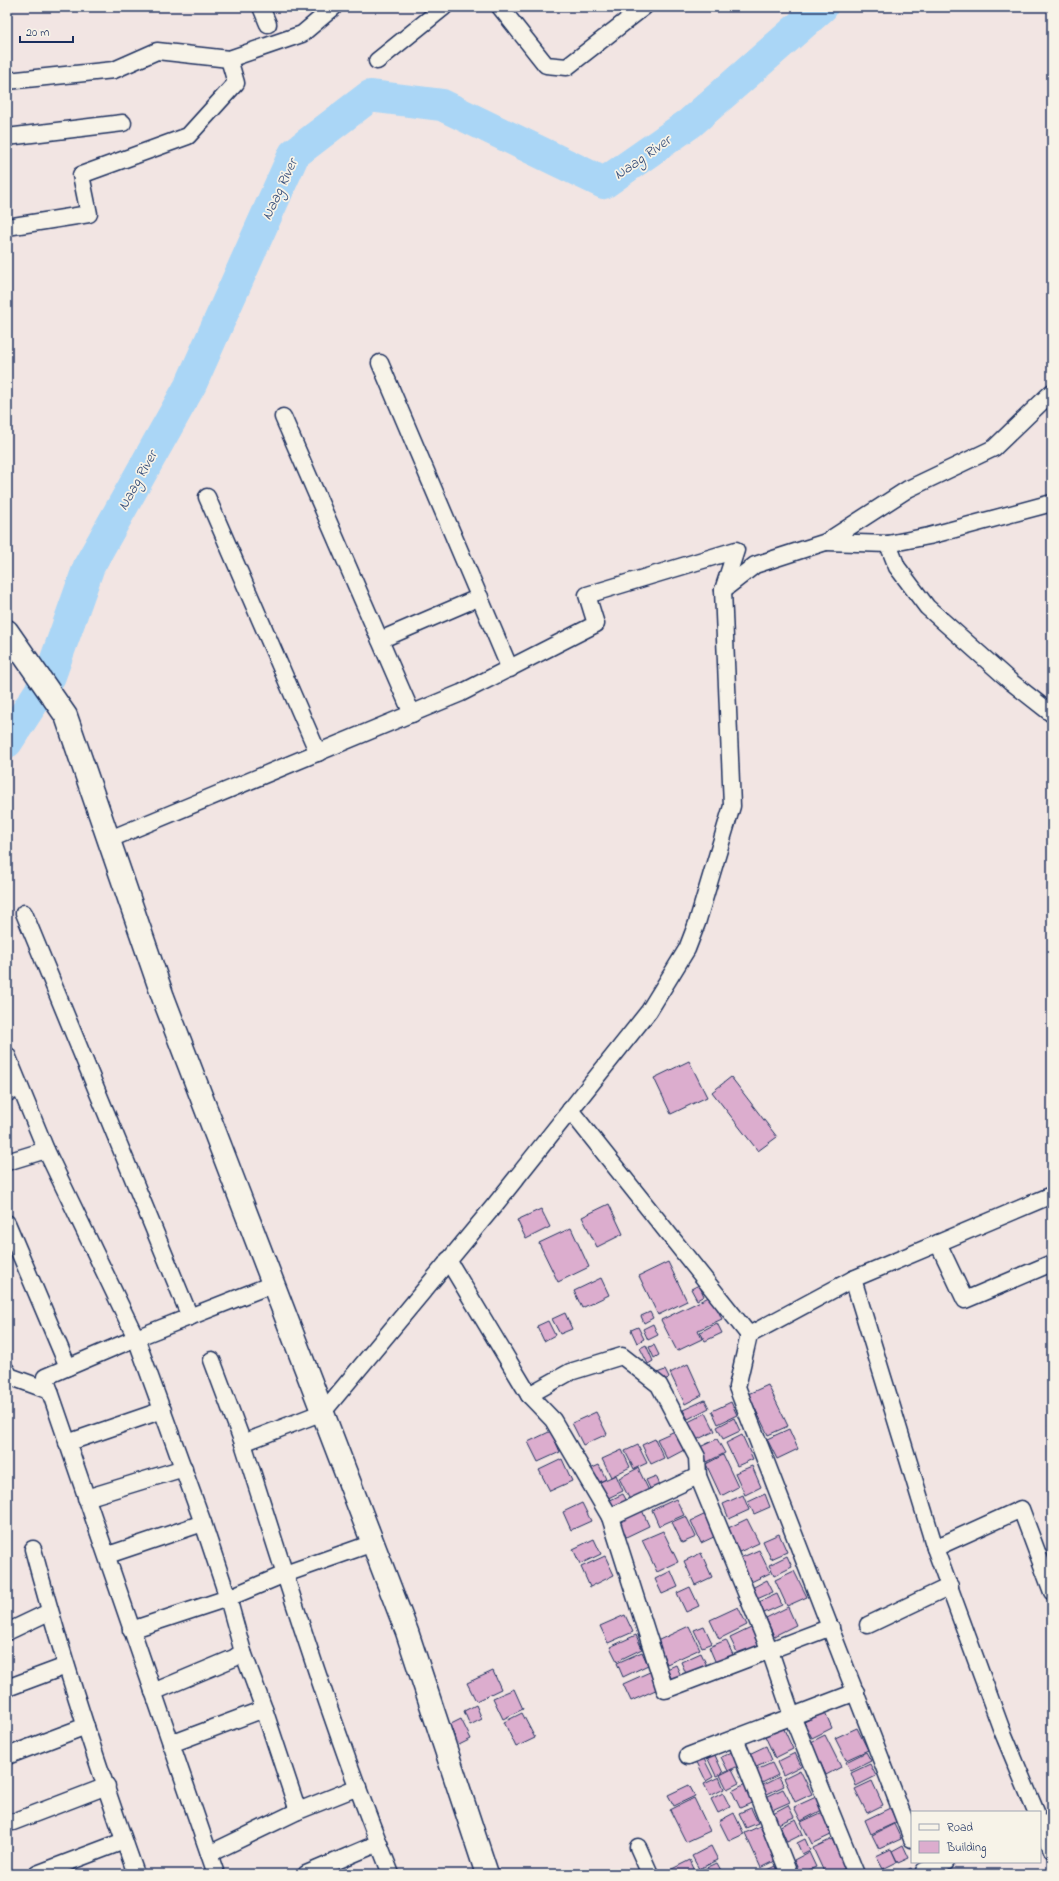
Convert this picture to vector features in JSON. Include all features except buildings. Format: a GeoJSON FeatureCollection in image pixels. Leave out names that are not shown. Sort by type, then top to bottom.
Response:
{"type":"FeatureCollection","features":[{"type":"Feature","properties":{"kind":"street"},"geometry":{"type":"LineString","coordinates":[[261,7],[268,24]]}},
{"type":"Feature","properties":{"kind":"street"},"geometry":{"type":"LineString","coordinates":[[7,81],[114,70],[157,51],[229,59],[302,34],[334,7]]}},
{"type":"Feature","properties":{"kind":"street"},"geometry":{"type":"LineString","coordinates":[[377,62],[444,7]]}},
{"type":"Feature","properties":{"kind":"street"},"geometry":{"type":"LineString","coordinates":[[500,7],[546,65],[567,67],[644,7]]}},
{"type":"Feature","properties":{"kind":"street"},"geometry":{"type":"LineString","coordinates":[[7,227],[89,214],[81,175],[188,136],[236,83],[229,59]]}},
{"type":"Feature","properties":{"kind":"street"},"geometry":{"type":"LineString","coordinates":[[7,137],[123,123]]}},
{"type":"Feature","properties":{"kind":"street"},"geometry":{"type":"LineString","coordinates":[[380,363],[510,668]]}},
{"type":"Feature","properties":{"kind":"street"},"geometry":{"type":"LineString","coordinates":[[723,590],[755,565],[826,542],[908,489],[994,448],[1052,392]]}},
{"type":"Feature","properties":{"kind":"street"},"geometry":{"type":"LineString","coordinates":[[283,417],[412,714]]}},
{"type":"Feature","properties":{"kind":"street"},"geometry":{"type":"LineString","coordinates":[[207,497],[318,753]]}},
{"type":"Feature","properties":{"kind":"street"},"geometry":{"type":"LineString","coordinates":[[826,542],[888,544],[929,536],[1052,503]]}},
{"type":"Feature","properties":{"kind":"street"},"geometry":{"type":"LineString","coordinates":[[888,544],[897,567],[927,607],[1010,681],[1052,714]]}},
{"type":"Feature","properties":{"kind":"street"},"geometry":{"type":"LineString","coordinates":[[110,839],[462,693],[596,624],[588,595],[736,550],[723,590],[732,806],[688,949],[649,1011],[323,1412],[243,1443]]}},
{"type":"Feature","properties":{"kind":"street"},"geometry":{"type":"LineString","coordinates":[[380,640],[480,597]]}},
{"type":"Feature","properties":{"kind":"street"},"geometry":{"type":"LineString","coordinates":[[7,630],[66,716],[110,839],[163,997],[407,1632],[487,1874]]}},
{"type":"Feature","properties":{"kind":"street"},"geometry":{"type":"LineString","coordinates":[[24,913],[190,1317]]}},
{"type":"Feature","properties":{"kind":"street"},"geometry":{"type":"LineString","coordinates":[[7,1055],[14,1090],[46,1150],[136,1338],[203,1523],[228,1598],[243,1652],[264,1709],[298,1811]]}},
{"type":"Feature","properties":{"kind":"street"},"geometry":{"type":"LineString","coordinates":[[570,1110],[749,1336]]}},
{"type":"Feature","properties":{"kind":"street"},"geometry":{"type":"LineString","coordinates":[[7,1162],[46,1150]]}},
{"type":"Feature","properties":{"kind":"street"},"geometry":{"type":"LineString","coordinates":[[911,1836],[831,1627],[736,1387],[749,1336],[853,1279],[1052,1195]]}},
{"type":"Feature","properties":{"kind":"street"},"geometry":{"type":"LineString","coordinates":[[7,1223],[68,1367]]}},
{"type":"Feature","properties":{"kind":"street"},"geometry":{"type":"LineString","coordinates":[[938,1243],[965,1300],[1052,1263]]}},
{"type":"Feature","properties":{"kind":"street"},"geometry":{"type":"LineString","coordinates":[[448,1260],[529,1395],[552,1420],[610,1517],[665,1690],[831,1627]]}},
{"type":"Feature","properties":{"kind":"street"},"geometry":{"type":"LineString","coordinates":[[853,1279],[935,1548],[1001,1728],[1035,1811]]}},
{"type":"Feature","properties":{"kind":"street"},"geometry":{"type":"LineString","coordinates":[[216,1874],[131,1630],[108,1555],[86,1498],[45,1377],[136,1338],[273,1284]]}},
{"type":"Feature","properties":{"kind":"street"},"geometry":{"type":"LineString","coordinates":[[529,1395],[570,1372],[622,1356],[659,1385],[697,1457],[698,1476],[770,1651],[792,1716],[856,1874]]}},
{"type":"Feature","properties":{"kind":"street"},"geometry":{"type":"LineString","coordinates":[[212,1360],[243,1443],[285,1574],[358,1788],[391,1874]]}},
{"type":"Feature","properties":{"kind":"street"},"geometry":{"type":"LineString","coordinates":[[7,1371],[9,1376],[50,1391]]}},
{"type":"Feature","properties":{"kind":"street"},"geometry":{"type":"LineString","coordinates":[[68,1443],[163,1410]]}},
{"type":"Feature","properties":{"kind":"street"},"geometry":{"type":"LineString","coordinates":[[86,1498],[184,1468]]}},
{"type":"Feature","properties":{"kind":"street"},"geometry":{"type":"LineString","coordinates":[[610,1517],[698,1476]]}},
{"type":"Feature","properties":{"kind":"street"},"geometry":{"type":"LineString","coordinates":[[935,1548],[1021,1509],[1052,1592]]}},
{"type":"Feature","properties":{"kind":"street"},"geometry":{"type":"LineString","coordinates":[[108,1555],[203,1523]]}},
{"type":"Feature","properties":{"kind":"street"},"geometry":{"type":"LineString","coordinates":[[131,1630],[228,1598],[285,1574],[373,1543]]}},
{"type":"Feature","properties":{"kind":"street"},"geometry":{"type":"LineString","coordinates":[[33,1548],[66,1666],[136,1874]]}},
{"type":"Feature","properties":{"kind":"street"},"geometry":{"type":"LineString","coordinates":[[868,1625],[950,1586]]}},
{"type":"Feature","properties":{"kind":"street"},"geometry":{"type":"LineString","coordinates":[[7,1632],[50,1612]]}},
{"type":"Feature","properties":{"kind":"street"},"geometry":{"type":"LineString","coordinates":[[153,1692],[234,1658],[243,1652]]}},
{"type":"Feature","properties":{"kind":"street"},"geometry":{"type":"LineString","coordinates":[[7,1688],[66,1666]]}},
{"type":"Feature","properties":{"kind":"street"},"geometry":{"type":"LineString","coordinates":[[688,1756],[856,1692]]}},
{"type":"Feature","properties":{"kind":"street"},"geometry":{"type":"LineString","coordinates":[[171,1744],[264,1709]]}},
{"type":"Feature","properties":{"kind":"street"},"geometry":{"type":"LineString","coordinates":[[7,1756],[86,1726]]}},
{"type":"Feature","properties":{"kind":"street"},"geometry":{"type":"LineString","coordinates":[[735,1738],[789,1874]]}},
{"type":"Feature","properties":{"kind":"street"},"geometry":{"type":"LineString","coordinates":[[13,1822],[107,1786]]}},
{"type":"Feature","properties":{"kind":"street"},"geometry":{"type":"LineString","coordinates":[[209,1854],[298,1811],[358,1788]]}},
{"type":"Feature","properties":{"kind":"street"},"geometry":{"type":"LineString","coordinates":[[1041,1825],[1052,1850]]}},
{"type":"Feature","properties":{"kind":"street"},"geometry":{"type":"LineString","coordinates":[[37,1874],[124,1841]]}},
{"type":"Feature","properties":{"kind":"street"},"geometry":{"type":"LineString","coordinates":[[306,1874],[378,1843]]}},
{"type":"Feature","properties":{"kind":"street"},"geometry":{"type":"LineString","coordinates":[[638,1847],[650,1874]]}},
{"type":"Feature","properties":{"kind":"street"},"geometry":{"type":"LineString","coordinates":[[923,1869],[943,1863]]}},
{"type":"Feature","properties":{"kind":"waterway","name":"Naag River"},"geometry":{"type":"LineString","coordinates":[[7,742],[50,676],[89,566],[191,384],[294,154],[370,96],[442,105],[604,183],[690,123],[822,7]]}}]}
